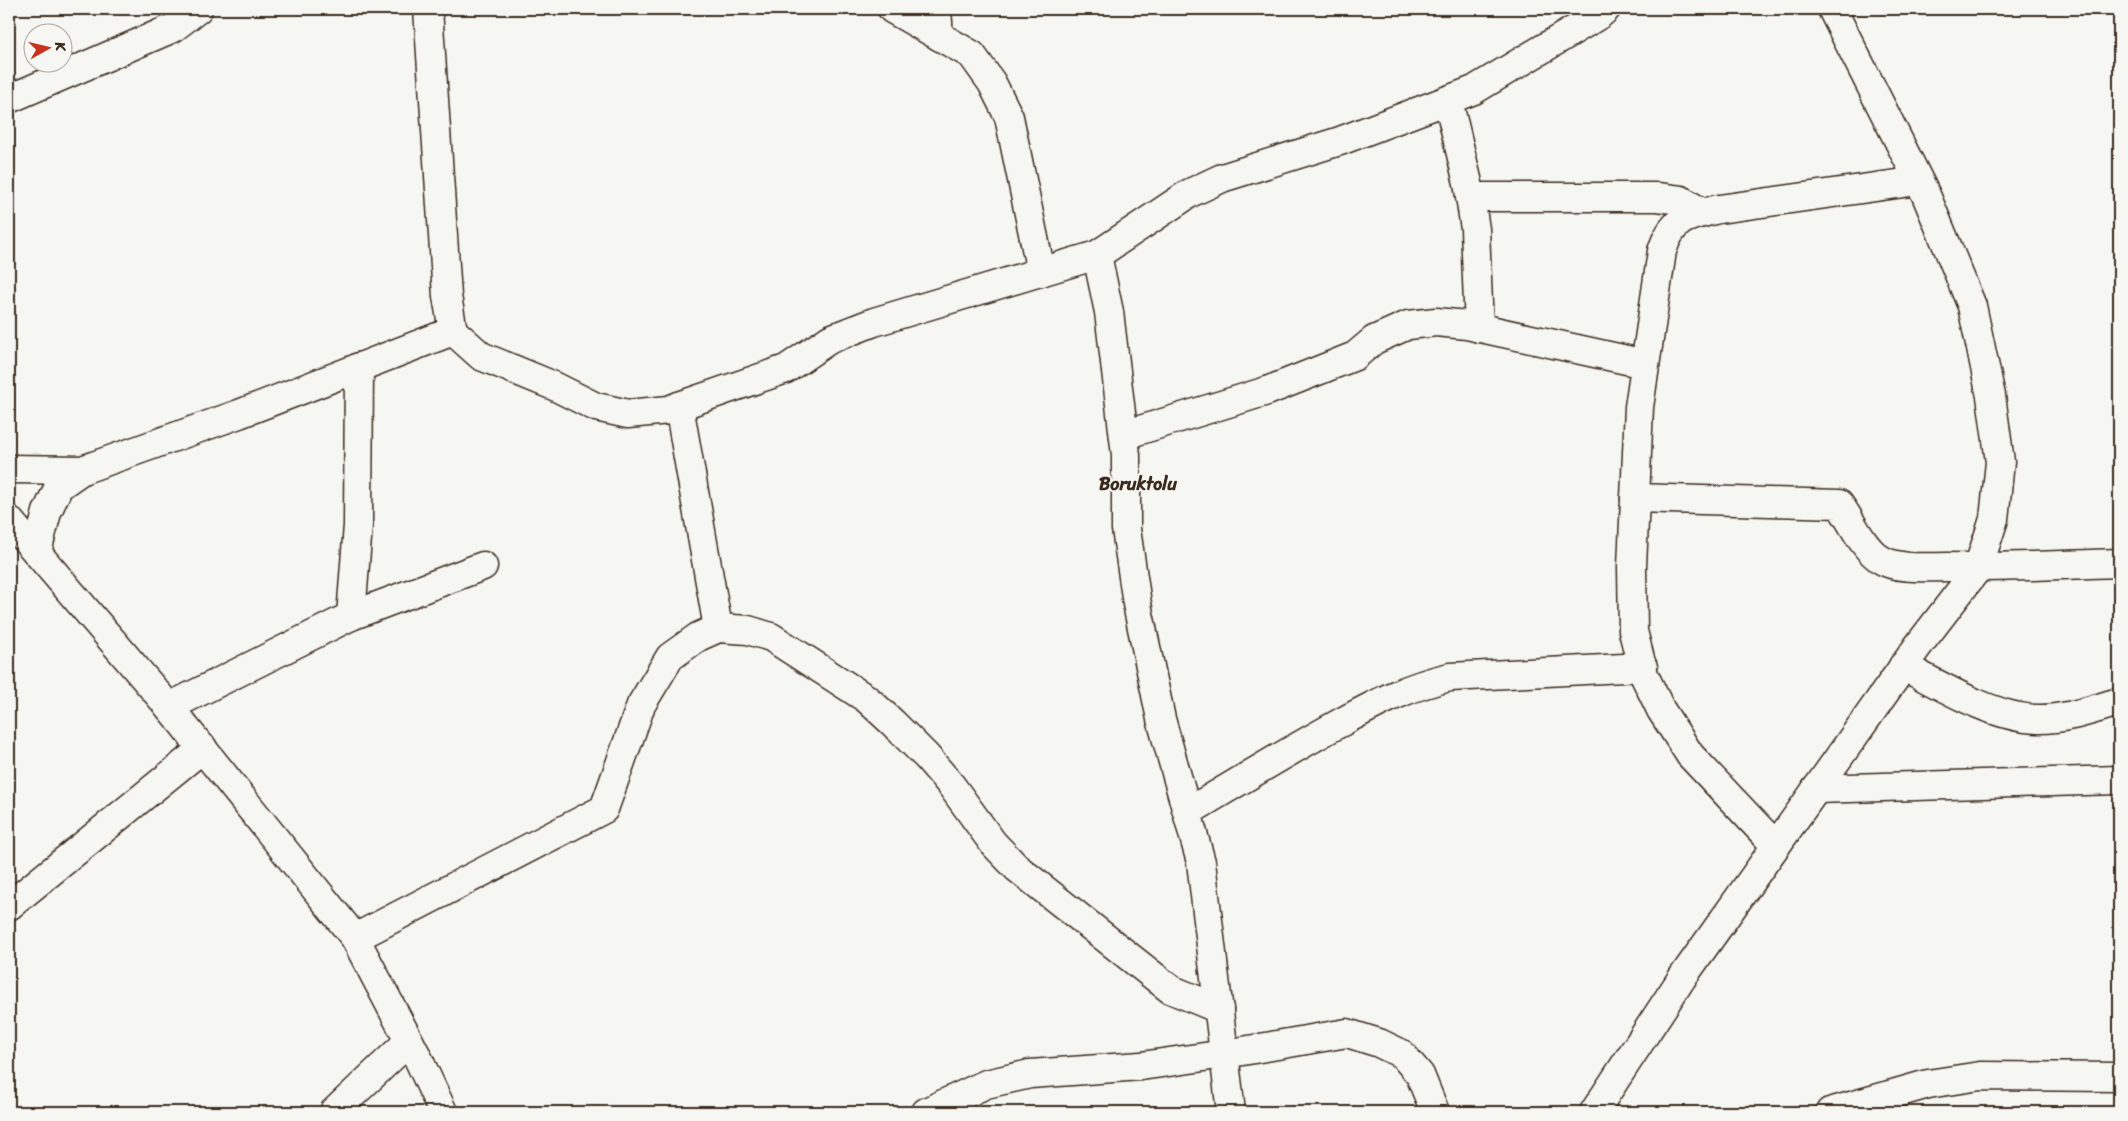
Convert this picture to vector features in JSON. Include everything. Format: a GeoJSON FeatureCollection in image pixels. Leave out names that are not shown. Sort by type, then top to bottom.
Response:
{"type":"FeatureCollection","features":[{"type":"Feature","properties":{"kind":"street"},"geometry":{"type":"LineString","coordinates":[[9,100],[173,28],[198,9]]}},
{"type":"Feature","properties":{"kind":"street"},"geometry":{"type":"LineString","coordinates":[[428,9],[447,296],[453,331],[481,356],[554,386],[596,407],[628,414],[669,410],[786,369],[830,339],[874,322],[1097,255],[1190,193],[1222,178],[1340,141],[1474,90],[1606,9]]}},
{"type":"Feature","properties":{"kind":"street"},"geometry":{"type":"LineString","coordinates":[[892,9],[972,55],[992,83],[1009,117],[1041,272]]}},
{"type":"Feature","properties":{"kind":"street"},"geometry":{"type":"LineString","coordinates":[[937,9],[939,36]]}},
{"type":"Feature","properties":{"kind":"street"},"geometry":{"type":"LineString","coordinates":[[1594,1112],[1682,978],[1903,666],[1978,568],[1994,519],[2000,462],[1991,396],[1972,306],[1918,181],[1832,9]]}},
{"type":"Feature","properties":{"kind":"street"},"geometry":{"type":"LineString","coordinates":[[1448,100],[1470,197],[1475,229],[1480,328]]}},
{"type":"Feature","properties":{"kind":"street"},"geometry":{"type":"LineString","coordinates":[[1776,846],[1690,755],[1661,710],[1644,675],[1633,631],[1632,567],[1639,406],[1662,251],[1667,236],[1684,218],[1719,209],[1918,181]]}},
{"type":"Feature","properties":{"kind":"street"},"geometry":{"type":"LineString","coordinates":[[1470,197],[1657,197],[1681,200],[1703,213]]}},
{"type":"Feature","properties":{"kind":"street"},"geometry":{"type":"LineString","coordinates":[[1097,255],[1109,312],[1124,435],[1126,454],[1126,529],[1136,604],[1161,719],[1201,862],[1231,1112]]}},
{"type":"Feature","properties":{"kind":"street"},"geometry":{"type":"LineString","coordinates":[[1124,435],[1276,387],[1355,356],[1374,340],[1408,325],[1436,322],[1480,328],[1645,364]]}},
{"type":"Feature","properties":{"kind":"street"},"geometry":{"type":"LineString","coordinates":[[37,552],[48,512],[59,486],[82,470],[239,414],[453,331]]}},
{"type":"Feature","properties":{"kind":"street"},"geometry":{"type":"LineString","coordinates":[[351,616],[358,525],[359,367]]}},
{"type":"Feature","properties":{"kind":"street"},"geometry":{"type":"LineString","coordinates":[[679,406],[718,628]]}},
{"type":"Feature","properties":{"kind":"street"},"geometry":{"type":"LineString","coordinates":[[9,469],[82,470]]}},
{"type":"Feature","properties":{"kind":"street"},"geometry":{"type":"LineString","coordinates":[[1635,498],[1839,504],[1851,518],[1861,540],[1880,559],[1907,567],[1978,568],[2119,563]]}},
{"type":"Feature","properties":{"kind":"street"},"geometry":{"type":"LineString","coordinates":[[9,520],[203,748],[355,938],[409,1041],[443,1112]]}},
{"type":"Feature","properties":{"kind":"street"},"geometry":{"type":"LineString","coordinates":[[169,707],[351,616],[482,566]]}},
{"type":"Feature","properties":{"kind":"street"},"geometry":{"type":"LineString","coordinates":[[355,938],[604,809],[641,705],[670,657],[698,637],[718,628],[748,630],[772,637],[867,699],[927,757],[951,785],[993,843],[1017,868],[1170,989],[1219,1009]]}},
{"type":"Feature","properties":{"kind":"street"},"geometry":{"type":"LineString","coordinates":[[1903,666],[2000,712],[2037,719],[2064,717],[2119,702]]}},
{"type":"Feature","properties":{"kind":"street"},"geometry":{"type":"LineString","coordinates":[[1188,812],[1310,740],[1399,692],[1426,683],[1450,677],[1643,667]]}},
{"type":"Feature","properties":{"kind":"street"},"geometry":{"type":"LineString","coordinates":[[9,906],[203,748]]}},
{"type":"Feature","properties":{"kind":"street"},"geometry":{"type":"LineString","coordinates":[[1816,789],[2119,780]]}},
{"type":"Feature","properties":{"kind":"street"},"geometry":{"type":"LineString","coordinates":[[926,1112],[986,1084],[1030,1074],[1141,1066],[1348,1033],[1379,1043],[1402,1054],[1420,1076],[1435,1112]]}},
{"type":"Feature","properties":{"kind":"street"},"geometry":{"type":"LineString","coordinates":[[334,1112],[409,1041]]}},
{"type":"Feature","properties":{"kind":"street"},"geometry":{"type":"LineString","coordinates":[[1830,1112],[1928,1084],[1980,1076],[2119,1077]]}},
{"type":"Feature","properties":{"kind":"district","name":"Boruktolu"},"geometry":{"type":"Point","coordinates":[1138,484]}}]}
